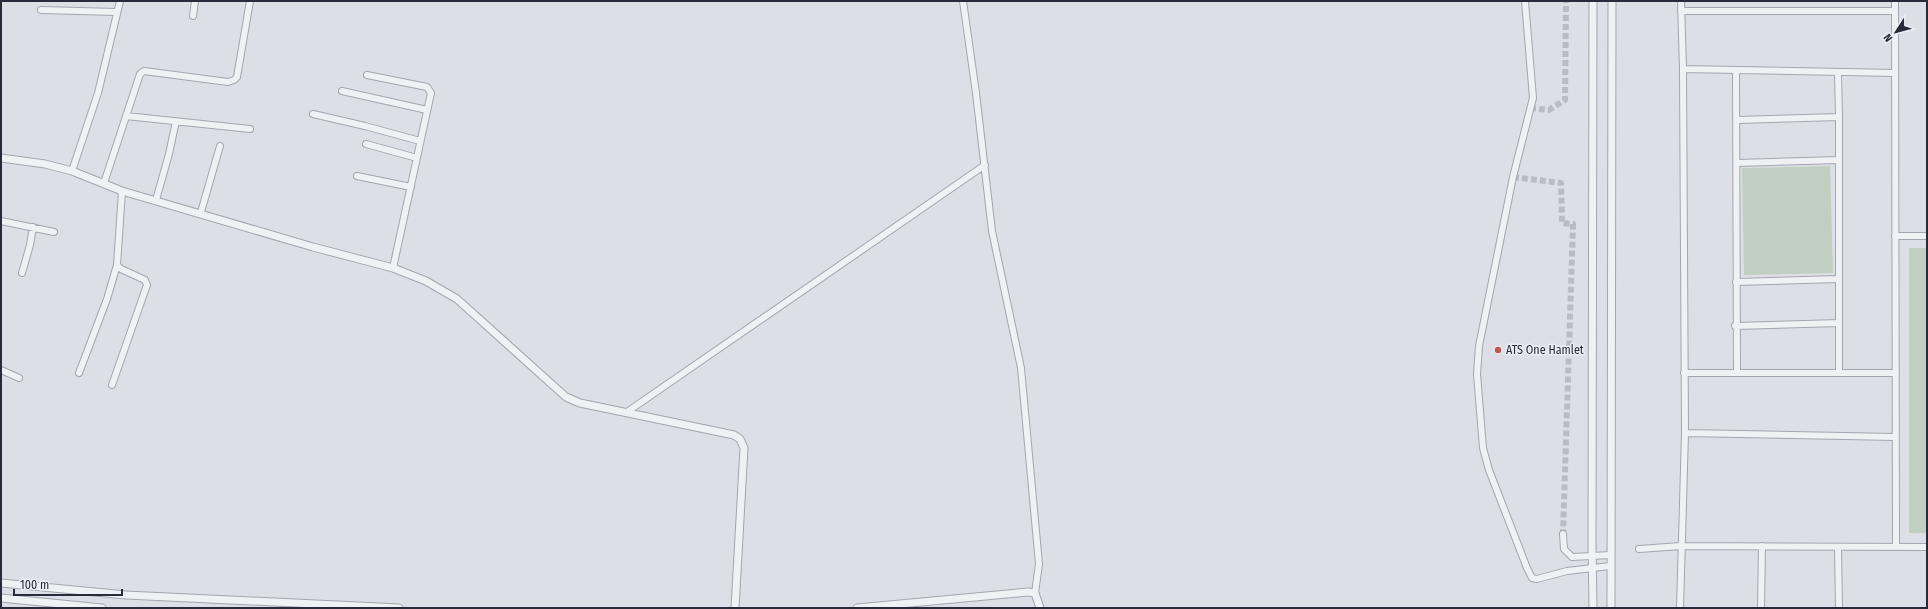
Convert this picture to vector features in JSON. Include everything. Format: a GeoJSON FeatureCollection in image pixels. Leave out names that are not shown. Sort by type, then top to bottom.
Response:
{"type":"FeatureCollection","features":[{"type":"Feature","properties":{"kind":"street"},"geometry":{"type":"LineString","coordinates":[[72,171],[98,94],[116,12],[120,1]]}},
{"type":"Feature","properties":{"kind":"street"},"geometry":{"type":"LineString","coordinates":[[193,16],[195,1]]}},
{"type":"Feature","properties":{"kind":"street"},"geometry":{"type":"LineString","coordinates":[[104,183],[139,76],[144,71],[228,82],[234,80],[237,77],[250,1]]}},
{"type":"Feature","properties":{"kind":"street"},"geometry":{"type":"LineString","coordinates":[[963,1],[985,164],[992,231],[997,262],[1021,368],[1039,564],[1035,593],[1040,608]]}},
{"type":"Feature","properties":{"kind":"street"},"geometry":{"type":"LineString","coordinates":[[1525,1],[1533,98],[1513,177],[1479,346],[1477,374],[1483,448],[1489,470],[1526,568],[1532,578],[1537,579],[1567,570],[1610,566]]}},
{"type":"Feature","properties":{"kind":"street"},"geometry":{"type":"LineString","coordinates":[[1594,1],[1592,558],[1594,608]]}},
{"type":"Feature","properties":{"kind":"street"},"geometry":{"type":"LineString","coordinates":[[1611,608],[1612,1]]}},
{"type":"Feature","properties":{"kind":"street"},"geometry":{"type":"LineString","coordinates":[[1680,608],[1685,433],[1683,69],[1681,1]]}},
{"type":"Feature","properties":{"kind":"street"},"geometry":{"type":"LineString","coordinates":[[1895,1],[1896,546]]}},
{"type":"Feature","properties":{"kind":"street"},"geometry":{"type":"LineString","coordinates":[[41,10],[116,12]]}},
{"type":"Feature","properties":{"kind":"street"},"geometry":{"type":"LineString","coordinates":[[1681,11],[1895,12]]}},
{"type":"Feature","properties":{"kind":"street"},"geometry":{"type":"LineString","coordinates":[[1683,69],[1895,73]]}},
{"type":"Feature","properties":{"kind":"street"},"geometry":{"type":"LineString","coordinates":[[1736,70],[1737,373]]}},
{"type":"Feature","properties":{"kind":"street"},"geometry":{"type":"LineString","coordinates":[[1838,73],[1839,372]]}},
{"type":"Feature","properties":{"kind":"street"},"geometry":{"type":"LineString","coordinates":[[367,75],[427,87],[431,93],[393,268]]}},
{"type":"Feature","properties":{"kind":"street"},"geometry":{"type":"LineString","coordinates":[[342,91],[427,110]]}},
{"type":"Feature","properties":{"kind":"street"},"geometry":{"type":"LineString","coordinates":[[313,114],[420,141]]}},
{"type":"Feature","properties":{"kind":"street"},"geometry":{"type":"LineString","coordinates":[[126,116],[176,120],[250,129]]}},
{"type":"Feature","properties":{"kind":"street"},"geometry":{"type":"LineString","coordinates":[[1737,120],[1839,117]]}},
{"type":"Feature","properties":{"kind":"street"},"geometry":{"type":"LineString","coordinates":[[156,200],[169,154],[176,120]]}},
{"type":"Feature","properties":{"kind":"street"},"geometry":{"type":"LineString","coordinates":[[366,144],[417,158]]}},
{"type":"Feature","properties":{"kind":"street"},"geometry":{"type":"LineString","coordinates":[[201,212],[220,146]]}},
{"type":"Feature","properties":{"kind":"street"},"geometry":{"type":"LineString","coordinates":[[1,158],[45,164],[72,171],[122,190],[201,212],[313,247],[393,268],[426,281],[456,299],[566,397],[580,403],[725,432],[740,439],[744,448],[744,456],[736,605]]}},
{"type":"Feature","properties":{"kind":"street"},"geometry":{"type":"LineString","coordinates":[[1737,163],[1839,160]]}},
{"type":"Feature","properties":{"kind":"street"},"geometry":{"type":"LineString","coordinates":[[626,412],[985,164]]}},
{"type":"Feature","properties":{"kind":"street"},"geometry":{"type":"LineString","coordinates":[[357,176],[411,186]]}},
{"type":"Feature","properties":{"kind":"street"},"geometry":{"type":"LineString","coordinates":[[79,373],[107,299],[117,265],[122,190]]}},
{"type":"Feature","properties":{"kind":"street"},"geometry":{"type":"LineString","coordinates":[[1,221],[54,232]]}},
{"type":"Feature","properties":{"kind":"street"},"geometry":{"type":"LineString","coordinates":[[22,273],[33,227]]}},
{"type":"Feature","properties":{"kind":"street"},"geometry":{"type":"LineString","coordinates":[[1895,236],[1927,236]]}},
{"type":"Feature","properties":{"kind":"street"},"geometry":{"type":"LineString","coordinates":[[112,385],[147,283],[117,265]]}},
{"type":"Feature","properties":{"kind":"street"},"geometry":{"type":"LineString","coordinates":[[1736,282],[1839,279]]}},
{"type":"Feature","properties":{"kind":"street"},"geometry":{"type":"LineString","coordinates":[[1736,326],[1839,323]]}},
{"type":"Feature","properties":{"kind":"street"},"geometry":{"type":"LineString","coordinates":[[1,370],[20,378]]}},
{"type":"Feature","properties":{"kind":"street"},"geometry":{"type":"LineString","coordinates":[[1684,374],[1839,372],[1896,373]]}},
{"type":"Feature","properties":{"kind":"street"},"geometry":{"type":"LineString","coordinates":[[1685,433],[1896,437]]}},
{"type":"Feature","properties":{"kind":"street"},"geometry":{"type":"LineString","coordinates":[[1563,534],[1564,549],[1569,556],[1592,558],[1610,555]]}},
{"type":"Feature","properties":{"kind":"street"},"geometry":{"type":"LineString","coordinates":[[1639,549],[1681,546],[1838,548],[1896,546],[1927,547]]}},
{"type":"Feature","properties":{"kind":"street"},"geometry":{"type":"LineString","coordinates":[[1761,608],[1762,546]]}},
{"type":"Feature","properties":{"kind":"street"},"geometry":{"type":"LineString","coordinates":[[1838,548],[1839,608]]}},
{"type":"Feature","properties":{"kind":"street"},"geometry":{"type":"LineString","coordinates":[[1,584],[126,595],[399,608]]}},
{"type":"Feature","properties":{"kind":"street"},"geometry":{"type":"LineString","coordinates":[[857,608],[1028,592],[1035,593]]}},
{"type":"Feature","properties":{"kind":"street"},"geometry":{"type":"LineString","coordinates":[[1,598],[102,608]]}},
{"type":"Feature","properties":{"kind":"green space"},"geometry":{"type":"Polygon","coordinates":[[[1830,166],[1833,273],[1744,275],[1742,168],[1830,166]]]}},
{"type":"Feature","properties":{"kind":"green space"},"geometry":{"type":"Polygon","coordinates":[[[1909,248],[1927,248],[1927,533],[1909,533],[1909,248]]]}},
{"type":"Feature","properties":{"kind":"tunnel"},"geometry":{"type":"LineString","coordinates":[[1530,108],[1549,110],[1565,100],[1566,1]]}},
{"type":"Feature","properties":{"kind":"tunnel"},"geometry":{"type":"LineString","coordinates":[[1513,177],[1561,183],[1562,223],[1573,224],[1563,534]]}},
{"type":"Feature","properties":{"kind":"place","name":"ATS One Hamlet"},"geometry":{"type":"Point","coordinates":[1498,350]}}]}
